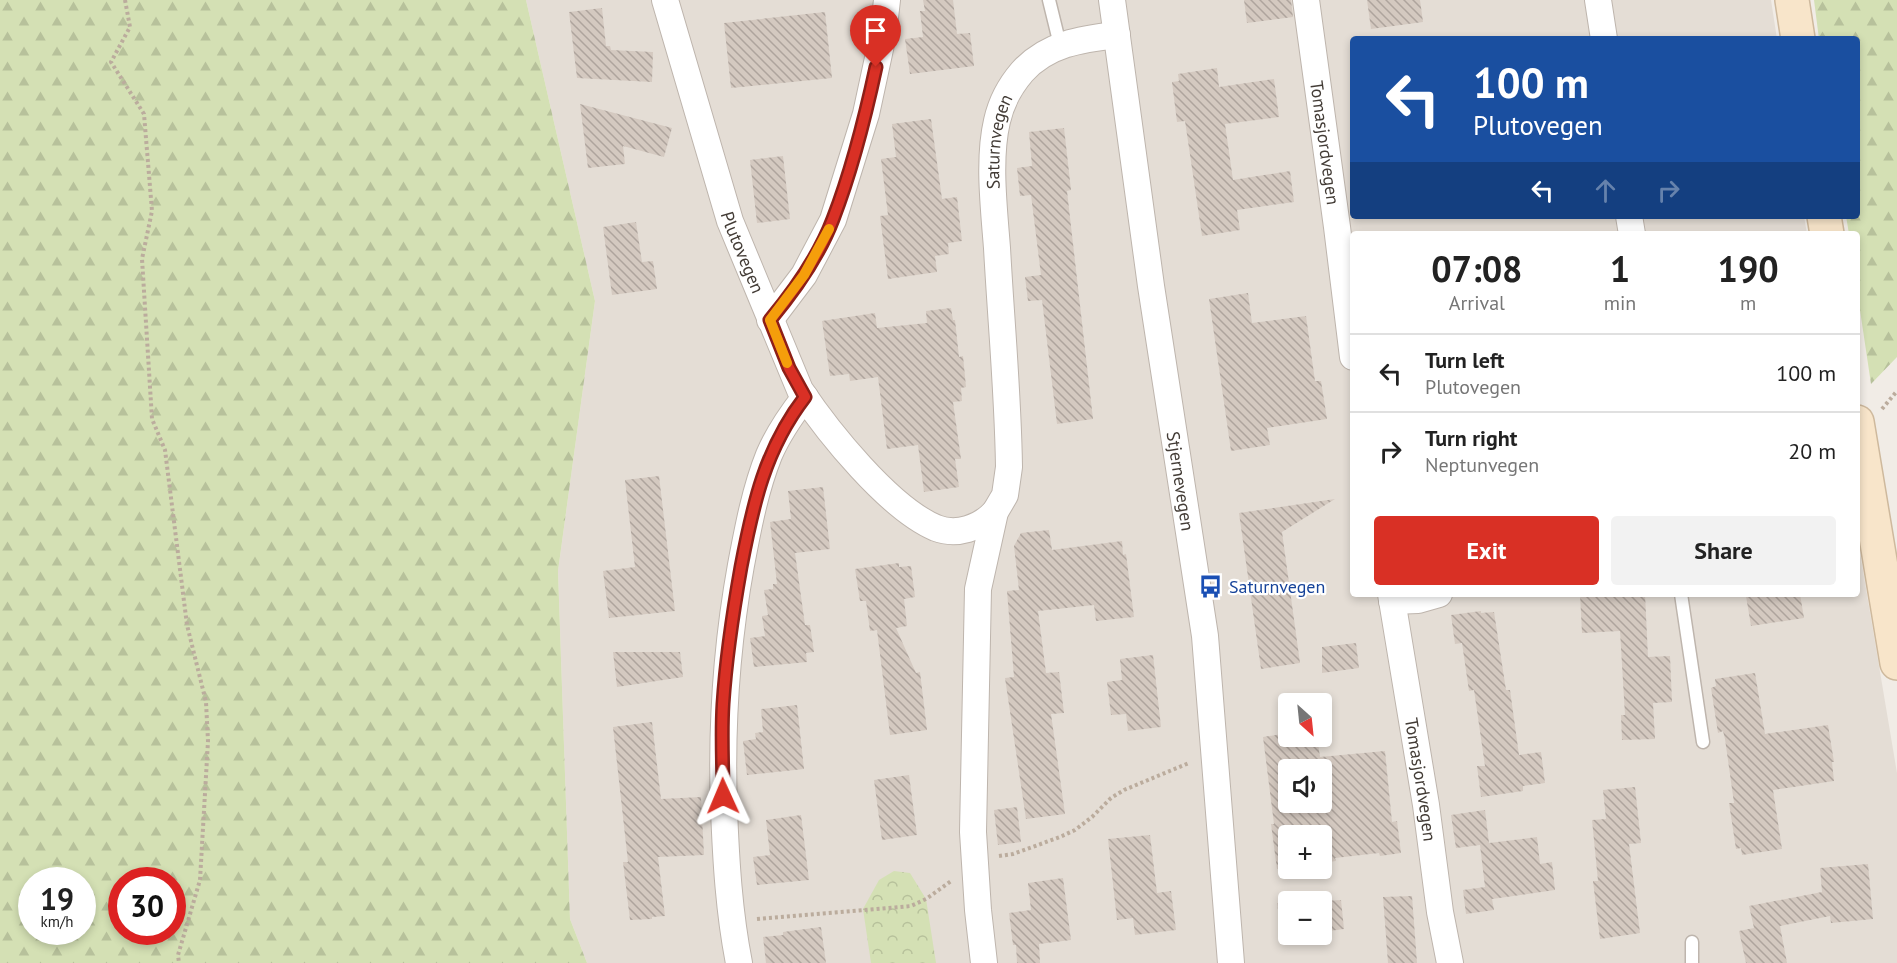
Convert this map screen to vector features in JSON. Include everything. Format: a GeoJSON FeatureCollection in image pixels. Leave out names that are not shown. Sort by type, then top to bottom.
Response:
{"type":"FeatureCollection","features":[{"type":"Feature","properties":{"kind":"street","name":"Plutovegen"},"geometry":{"type":"LineString","coordinates":[[665,0],[730,222],[789,368],[805,397],[816,414],[868,475],[896,501],[925,522],[942,530],[963,530],[984,522],[995,512]]}},
{"type":"Feature","properties":{"kind":"street"},"geometry":{"type":"LineString","coordinates":[[770,320],[804,275],[833,220],[866,114],[883,35],[887,0]]}},
{"type":"Feature","properties":{"kind":"street","name":"Stjernevegen"},"geometry":{"type":"LineString","coordinates":[[1112,0],[1153,297],[1205,636],[1231,963]]}},
{"type":"Feature","properties":{"kind":"street","name":"Tomasjordvegen"},"geometry":{"type":"LineString","coordinates":[[1306,0],[1338,227],[1350,331]]}},
{"type":"Feature","properties":{"kind":"street"},"geometry":{"type":"LineString","coordinates":[[1598,0],[1604,36]]}},
{"type":"Feature","properties":{"kind":"street"},"geometry":{"type":"LineString","coordinates":[[1792,0],[1798,36]]}},
{"type":"Feature","properties":{"kind":"street","name":"Saturnvegen"},"geometry":{"type":"LineString","coordinates":[[984,963],[985,863],[972,789],[978,589],[995,512],[1005,495],[1009,467],[994,212],[995,133],[1000,110],[1015,80],[1036,58],[1060,45],[1083,39],[1117,35]]}},
{"type":"Feature","properties":{"kind":"street"},"geometry":{"type":"LineString","coordinates":[[739,963],[732,921],[725,848],[722,735],[724,696],[736,595],[749,525],[764,471],[777,439],[805,397]]}},
{"type":"Feature","properties":{"kind":"street"},"geometry":{"type":"LineString","coordinates":[[1860,440],[1897,663]]}},
{"type":"Feature","properties":{"kind":"street"},"geometry":{"type":"LineString","coordinates":[[1392,597],[1418,600],[1428,597]]}},
{"type":"Feature","properties":{"kind":"street","name":"Tomasjordvegen"},"geometry":{"type":"LineString","coordinates":[[1392,597],[1426,805],[1440,912],[1450,963]]}},
{"type":"Feature","properties":{"kind":"lane"},"geometry":{"type":"LineString","coordinates":[[1049,0],[1060,45]]}},
{"type":"Feature","properties":{"kind":"lane"},"geometry":{"type":"LineString","coordinates":[[1681,597],[1703,742]]}},
{"type":"Feature","properties":{"kind":"lane"},"geometry":{"type":"LineString","coordinates":[[1692,942],[1692,963]]}},
{"type":"Feature","properties":{"kind":"path"},"geometry":{"type":"LineString","coordinates":[[125,0],[130,27],[111,62],[144,114],[152,211],[142,259],[152,419],[165,450],[187,624],[206,702],[208,741],[200,880],[178,955],[179,963]]}},
{"type":"Feature","properties":{"kind":"path"},"geometry":{"type":"LineString","coordinates":[[732,921],[911,906],[927,899],[940,888],[985,863],[1075,830],[1111,798],[1124,790],[1215,753]]}},
{"type":"Feature","properties":{"kind":"shaded area"},"geometry":{"type":"Polygon","coordinates":[[[526,0],[1771,0],[1777,36],[1350,36],[1350,219],[1804,219],[1806,231],[1350,231],[1350,597],[1860,597],[1860,553],[1897,773],[1897,963],[587,963],[570,919],[558,571],[595,301],[526,0]]]}},
{"type":"Feature","properties":{"kind":"green space"},"geometry":{"type":"Polygon","coordinates":[[[0,0],[526,0],[595,301],[558,571],[570,919],[587,963],[0,963],[0,0]]]}},
{"type":"Feature","properties":{"kind":"green space"},"geometry":{"type":"Polygon","coordinates":[[[1814,0],[1897,0],[1897,357],[1871,384],[1860,310],[1860,231],[1848,231],[1846,219],[1860,219],[1860,36],[1819,36],[1814,0]]]}},
{"type":"Feature","properties":{"kind":"green space"},"geometry":{"type":"Polygon","coordinates":[[[894,871],[910,873],[926,899],[936,963],[871,963],[863,909],[879,880],[894,871]]]}},
{"type":"Feature","properties":{"kind":"building"},"geometry":{"type":"Polygon","coordinates":[[[923,0],[953,0],[957,34],[970,33],[974,66],[910,74],[905,39],[923,37],[920,11],[925,11],[923,0]]]}},
{"type":"Feature","properties":{"kind":"building"},"geometry":{"type":"Polygon","coordinates":[[[1244,0],[1291,0],[1293,17],[1247,23],[1244,0]]]}},
{"type":"Feature","properties":{"kind":"building"},"geometry":{"type":"Polygon","coordinates":[[[1367,0],[1420,0],[1423,22],[1371,29],[1367,0]]]}},
{"type":"Feature","properties":{"kind":"building"},"geometry":{"type":"Polygon","coordinates":[[[602,8],[606,46],[610,46],[611,50],[653,52],[652,82],[577,78],[569,12],[602,8]]]}},
{"type":"Feature","properties":{"kind":"building"},"geometry":{"type":"Polygon","coordinates":[[[825,12],[832,78],[731,88],[724,23],[825,12]]]}},
{"type":"Feature","properties":{"kind":"building"},"geometry":{"type":"Polygon","coordinates":[[[1217,68],[1219,87],[1274,79],[1279,117],[1225,124],[1233,180],[1290,171],[1294,202],[1237,210],[1240,230],[1202,236],[1185,121],[1177,122],[1172,82],[1179,81],[1178,74],[1217,68]]]}},
{"type":"Feature","properties":{"kind":"building"},"geometry":{"type":"Polygon","coordinates":[[[580,104],[672,128],[664,157],[623,146],[625,164],[588,168],[580,104]]]}},
{"type":"Feature","properties":{"kind":"building"},"geometry":{"type":"Polygon","coordinates":[[[931,119],[942,199],[957,197],[962,241],[948,243],[949,254],[935,256],[937,272],[888,279],[880,216],[888,215],[881,159],[896,157],[892,124],[931,119]]]}},
{"type":"Feature","properties":{"kind":"building"},"geometry":{"type":"Polygon","coordinates":[[[1064,128],[1071,190],[1067,191],[1093,419],[1057,424],[1042,300],[1028,301],[1025,277],[1041,275],[1031,195],[1020,196],[1017,168],[1032,166],[1029,132],[1064,128]]]}},
{"type":"Feature","properties":{"kind":"building"},"geometry":{"type":"Polygon","coordinates":[[[783,156],[790,219],[757,223],[750,160],[783,156]]]}},
{"type":"Feature","properties":{"kind":"building"},"geometry":{"type":"Polygon","coordinates":[[[636,222],[642,262],[653,261],[657,289],[612,295],[603,227],[636,222]]]}},
{"type":"Feature","properties":{"kind":"building"},"geometry":{"type":"Polygon","coordinates":[[[1248,293],[1252,323],[1306,316],[1315,381],[1321,381],[1327,419],[1267,428],[1270,445],[1231,451],[1209,299],[1248,293]]]}},
{"type":"Feature","properties":{"kind":"building"},"geometry":{"type":"Polygon","coordinates":[[[951,308],[953,320],[955,320],[959,357],[963,356],[966,387],[961,388],[962,401],[953,402],[961,459],[955,459],[959,487],[924,492],[918,445],[887,449],[878,377],[850,381],[849,374],[830,376],[822,321],[875,313],[877,328],[927,323],[926,311],[951,308]]]}},
{"type":"Feature","properties":{"kind":"building"},"geometry":{"type":"Polygon","coordinates":[[[659,476],[675,611],[609,618],[603,571],[635,567],[625,480],[659,476]]]}},
{"type":"Feature","properties":{"kind":"building"},"geometry":{"type":"Polygon","coordinates":[[[823,487],[830,549],[795,553],[805,625],[810,625],[814,652],[806,653],[807,662],[754,667],[750,638],[765,636],[762,616],[768,615],[764,590],[773,589],[773,584],[777,584],[770,522],[791,519],[788,491],[823,487]]]}},
{"type":"Feature","properties":{"kind":"building"},"geometry":{"type":"Polygon","coordinates":[[[1335,499],[1282,532],[1300,663],[1261,669],[1239,513],[1335,499]]]}},
{"type":"Feature","properties":{"kind":"building"},"geometry":{"type":"Polygon","coordinates":[[[1049,530],[1052,550],[1122,541],[1123,555],[1126,554],[1134,617],[1096,621],[1094,605],[1038,611],[1046,673],[1059,672],[1064,713],[1051,714],[1065,814],[1026,819],[1005,678],[1014,677],[1007,591],[1019,590],[1014,546],[1021,533],[1049,530]]]}},
{"type":"Feature","properties":{"kind":"building"},"geometry":{"type":"Polygon","coordinates":[[[899,563],[899,567],[911,566],[915,597],[904,599],[907,626],[896,628],[916,673],[920,672],[927,730],[890,735],[877,630],[870,631],[866,601],[860,601],[855,569],[899,563]]]}},
{"type":"Feature","properties":{"kind":"building"},"geometry":{"type":"Polygon","coordinates":[[[1580,597],[1645,597],[1648,657],[1670,656],[1672,702],[1653,703],[1655,739],[1622,740],[1621,715],[1625,715],[1620,631],[1582,633],[1580,597]]]}},
{"type":"Feature","properties":{"kind":"building"},"geometry":{"type":"Polygon","coordinates":[[[1746,597],[1800,597],[1804,618],[1751,626],[1746,597]]]}},
{"type":"Feature","properties":{"kind":"building"},"geometry":{"type":"Polygon","coordinates":[[[1481,611],[1481,613],[1494,612],[1506,690],[1510,690],[1519,755],[1541,752],[1545,783],[1523,786],[1523,791],[1481,797],[1477,766],[1485,766],[1474,690],[1469,691],[1462,643],[1455,644],[1451,615],[1481,611]]]}},
{"type":"Feature","properties":{"kind":"building"},"geometry":{"type":"Polygon","coordinates":[[[1356,643],[1359,668],[1322,673],[1322,647],[1356,643]]]}},
{"type":"Feature","properties":{"kind":"building"},"geometry":{"type":"Polygon","coordinates":[[[613,652],[680,652],[683,677],[617,687],[613,652]]]}},
{"type":"Feature","properties":{"kind":"building"},"geometry":{"type":"Polygon","coordinates":[[[1153,655],[1161,727],[1128,731],[1126,714],[1111,715],[1107,682],[1122,680],[1120,659],[1153,655]]]}},
{"type":"Feature","properties":{"kind":"building"},"geometry":{"type":"Polygon","coordinates":[[[1755,673],[1765,734],[1828,725],[1834,762],[1832,762],[1834,781],[1773,790],[1782,849],[1742,855],[1741,848],[1736,849],[1729,803],[1734,803],[1725,739],[1723,731],[1718,733],[1711,688],[1716,686],[1715,679],[1755,673]]]}},
{"type":"Feature","properties":{"kind":"building"},"geometry":{"type":"Polygon","coordinates":[[[797,705],[804,769],[747,775],[743,741],[756,739],[755,733],[763,732],[761,709],[797,705]]]}},
{"type":"Feature","properties":{"kind":"building"},"geometry":{"type":"Polygon","coordinates":[[[652,722],[661,799],[701,797],[704,855],[658,857],[665,916],[630,920],[623,862],[628,862],[613,727],[652,722]]]}},
{"type":"Feature","properties":{"kind":"building"},"geometry":{"type":"Polygon","coordinates":[[[1278,735],[1278,747],[1319,747],[1320,757],[1385,751],[1392,822],[1397,821],[1401,853],[1335,858],[1336,861],[1332,862],[1332,825],[1278,825],[1277,869],[1271,824],[1274,824],[1263,737],[1278,735]]]}},
{"type":"Feature","properties":{"kind":"building"},"geometry":{"type":"Polygon","coordinates":[[[909,775],[917,835],[882,840],[874,780],[909,775]]]}},
{"type":"Feature","properties":{"kind":"building"},"geometry":{"type":"Polygon","coordinates":[[[1635,787],[1641,843],[1629,844],[1640,933],[1600,939],[1593,881],[1598,881],[1592,820],[1606,819],[1603,790],[1635,787]]]}},
{"type":"Feature","properties":{"kind":"building"},"geometry":{"type":"Polygon","coordinates":[[[1017,807],[1021,842],[998,845],[994,810],[1017,807]]]}},
{"type":"Feature","properties":{"kind":"building"},"geometry":{"type":"Polygon","coordinates":[[[1485,810],[1489,843],[1537,837],[1540,864],[1552,862],[1555,890],[1492,899],[1494,910],[1466,914],[1463,890],[1485,887],[1480,845],[1456,848],[1451,815],[1485,810]]]}},
{"type":"Feature","properties":{"kind":"building"},"geometry":{"type":"Polygon","coordinates":[[[801,815],[809,880],[757,885],[753,857],[770,855],[766,820],[801,815]]]}},
{"type":"Feature","properties":{"kind":"building"},"geometry":{"type":"Polygon","coordinates":[[[1150,835],[1157,893],[1171,891],[1176,930],[1135,935],[1133,918],[1117,920],[1108,839],[1150,835]]]}},
{"type":"Feature","properties":{"kind":"building"},"geometry":{"type":"Polygon","coordinates":[[[1868,864],[1873,919],[1831,923],[1830,916],[1780,926],[1787,963],[1746,963],[1739,931],[1754,928],[1749,906],[1822,892],[1820,868],[1868,864]]]}},
{"type":"Feature","properties":{"kind":"building"},"geometry":{"type":"Polygon","coordinates":[[[1063,878],[1071,940],[1039,944],[1040,963],[1017,963],[1016,945],[1013,945],[1009,913],[1031,910],[1028,883],[1063,878]]]}},
{"type":"Feature","properties":{"kind":"building"},"geometry":{"type":"Polygon","coordinates":[[[1412,896],[1417,963],[1388,963],[1383,897],[1412,896]]]}},
{"type":"Feature","properties":{"kind":"building"},"geometry":{"type":"Polygon","coordinates":[[[1341,900],[1344,929],[1332,931],[1332,901],[1341,900]]]}},
{"type":"Feature","properties":{"kind":"building"},"geometry":{"type":"Polygon","coordinates":[[[821,927],[826,963],[766,963],[763,937],[821,927]]]}},
{"type":"Feature","properties":{"kind":"slow traffic"},"geometry":{"type":"LineString","coordinates":[[787,363],[770,320],[804,275],[829,229]]}},
{"type":"Feature","properties":{"kind":"place","name":"Saturnvegen"},"geometry":{"type":"Point","coordinates":[1211,586]}},
{"type":"Feature","properties":{"kind":"route"},"geometry":{"type":"LineString","coordinates":[[723,796],[724,696],[736,595],[749,525],[770,455],[785,424],[805,397],[789,368],[770,320],[804,275],[833,220],[866,114],[876,67]]}}]}
